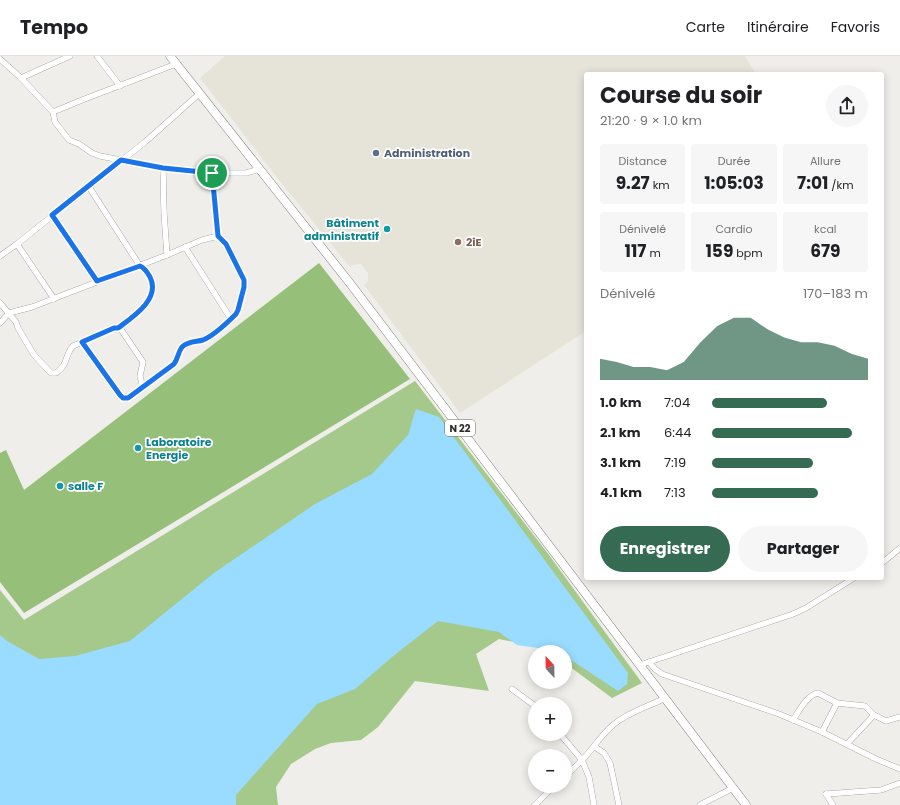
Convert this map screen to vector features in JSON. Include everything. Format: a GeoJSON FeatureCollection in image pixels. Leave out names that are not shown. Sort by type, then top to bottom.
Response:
{"type":"FeatureCollection","features":[{"type":"Feature","properties":{"kind":"main road","name":"N 22"},"geometry":{"type":"LineString","coordinates":[[170,56],[339,269],[746,805]]}},
{"type":"Feature","properties":{"kind":"street"},"geometry":{"type":"LineString","coordinates":[[21,78],[70,56]]}},
{"type":"Feature","properties":{"kind":"street"},"geometry":{"type":"LineString","coordinates":[[97,56],[120,86]]}},
{"type":"Feature","properties":{"kind":"street"},"geometry":{"type":"LineString","coordinates":[[0,59],[21,78],[52,112],[55,122],[69,140],[79,144],[92,153],[163,168],[212,173],[246,173],[260,169]]}},
{"type":"Feature","properties":{"kind":"street"},"geometry":{"type":"LineString","coordinates":[[52,112],[176,64]]}},
{"type":"Feature","properties":{"kind":"street"},"geometry":{"type":"LineString","coordinates":[[0,256],[145,142],[199,94]]}},
{"type":"Feature","properties":{"kind":"street"},"geometry":{"type":"LineString","coordinates":[[163,168],[167,255]]}},
{"type":"Feature","properties":{"kind":"street"},"geometry":{"type":"LineString","coordinates":[[82,342],[120,395],[123,398],[128,398],[174,364],[183,347],[189,343],[203,340],[231,319],[238,310],[244,287],[244,280],[226,244],[218,236],[212,173]]}},
{"type":"Feature","properties":{"kind":"street"},"geometry":{"type":"LineString","coordinates":[[0,303],[16,322],[34,355],[51,373],[56,373],[60,370],[66,361],[71,348],[114,328],[118,328],[144,307],[152,294],[152,281],[144,268],[140,266],[89,187]]}},
{"type":"Feature","properties":{"kind":"street"},"geometry":{"type":"LineString","coordinates":[[52,215],[97,281]]}},
{"type":"Feature","properties":{"kind":"street"},"geometry":{"type":"LineString","coordinates":[[0,323],[9,313],[54,299],[202,240],[218,236]]}},
{"type":"Feature","properties":{"kind":"street"},"geometry":{"type":"LineString","coordinates":[[17,244],[54,299]]}},
{"type":"Feature","properties":{"kind":"street"},"geometry":{"type":"LineString","coordinates":[[185,247],[231,319]]}},
{"type":"Feature","properties":{"kind":"street"},"geometry":{"type":"LineString","coordinates":[[118,328],[143,362],[140,376],[143,388]]}},
{"type":"Feature","properties":{"kind":"street"},"geometry":{"type":"LineString","coordinates":[[884,561],[900,548]]}},
{"type":"Feature","properties":{"kind":"street"},"geometry":{"type":"LineString","coordinates":[[640,665],[793,614],[806,608],[851,580]]}},
{"type":"Feature","properties":{"kind":"street"},"geometry":{"type":"LineString","coordinates":[[649,662],[662,674],[763,708],[822,732],[876,759],[900,769]]}},
{"type":"Feature","properties":{"kind":"street"},"geometry":{"type":"LineString","coordinates":[[512,689],[528,701]]}},
{"type":"Feature","properties":{"kind":"street"},"geometry":{"type":"LineString","coordinates":[[793,720],[810,696],[818,693],[837,703],[865,706],[874,715],[884,720],[892,720],[900,717]]}},
{"type":"Feature","properties":{"kind":"street"},"geometry":{"type":"LineString","coordinates":[[572,770],[595,747],[608,729],[614,724],[638,710],[665,698]]}},
{"type":"Feature","properties":{"kind":"street"},"geometry":{"type":"LineString","coordinates":[[822,732],[837,703]]}},
{"type":"Feature","properties":{"kind":"street"},"geometry":{"type":"LineString","coordinates":[[847,744],[874,715]]}},
{"type":"Feature","properties":{"kind":"street"},"geometry":{"type":"LineString","coordinates":[[566,741],[582,760],[589,777],[594,805]]}},
{"type":"Feature","properties":{"kind":"street"},"geometry":{"type":"LineString","coordinates":[[595,747],[604,753],[610,763],[619,805]]}},
{"type":"Feature","properties":{"kind":"street"},"geometry":{"type":"LineString","coordinates":[[833,805],[826,794],[881,790],[900,783]]}},
{"type":"Feature","properties":{"kind":"street"},"geometry":{"type":"LineString","coordinates":[[700,805],[734,788]]}},
{"type":"Feature","properties":{"kind":"street"},"geometry":{"type":"LineString","coordinates":[[535,805],[547,793]]}},
{"type":"Feature","properties":{"kind":"shaded area","name":"2iE"},"geometry":{"type":"Polygon","coordinates":[[[225,56],[745,56],[755,72],[584,72],[584,332],[460,413],[364,285],[368,281],[368,273],[361,264],[350,267],[279,180],[200,78],[225,56]]]}},
{"type":"Feature","properties":{"kind":"green space"},"geometry":{"type":"Polygon","coordinates":[[[319,263],[410,379],[24,613],[0,582],[0,453],[6,450],[24,490],[319,263]]]}},
{"type":"Feature","properties":{"kind":"green space"},"geometry":{"type":"Polygon","coordinates":[[[415,381],[549,555],[642,683],[612,698],[572,668],[572,645],[528,645],[499,639],[476,654],[489,691],[415,681],[378,727],[361,740],[331,743],[315,749],[291,764],[276,787],[278,805],[0,805],[0,590],[24,620],[415,381]]]}},
{"type":"Feature","properties":{"kind":"water"},"geometry":{"type":"Polygon","coordinates":[[[416,409],[439,417],[628,673],[627,684],[618,691],[572,661],[572,645],[528,645],[528,647],[517,645],[499,632],[438,621],[392,657],[355,689],[317,704],[236,795],[236,805],[0,805],[0,635],[7,641],[39,659],[75,656],[130,641],[214,573],[315,504],[372,474],[408,435],[416,409]]]}},
{"type":"Feature","properties":{"kind":"place","name":"Administration"},"geometry":{"type":"Point","coordinates":[376,153]}},
{"type":"Feature","properties":{"kind":"place","name":"Bâtiment administratif"},"geometry":{"type":"Point","coordinates":[387,229]}},
{"type":"Feature","properties":{"kind":"place","name":"2iE"},"geometry":{"type":"Point","coordinates":[458,242]}},
{"type":"Feature","properties":{"kind":"place","name":"Laboratoire Energie"},"geometry":{"type":"Point","coordinates":[138,448]}},
{"type":"Feature","properties":{"kind":"place","name":"salle F"},"geometry":{"type":"Point","coordinates":[60,486]}},
{"type":"Feature","properties":{"kind":"route"},"geometry":{"type":"LineString","coordinates":[[121,160],[163,168],[212,173],[218,236],[226,244],[244,280],[244,287],[238,310],[231,319],[210,336],[203,340],[189,343],[183,347],[174,364],[136,394],[128,398],[123,398],[110,383],[82,342],[114,328],[118,328],[144,307],[152,294],[152,281],[144,268],[140,266],[97,281],[52,215],[87,189],[121,160]]}}]}
